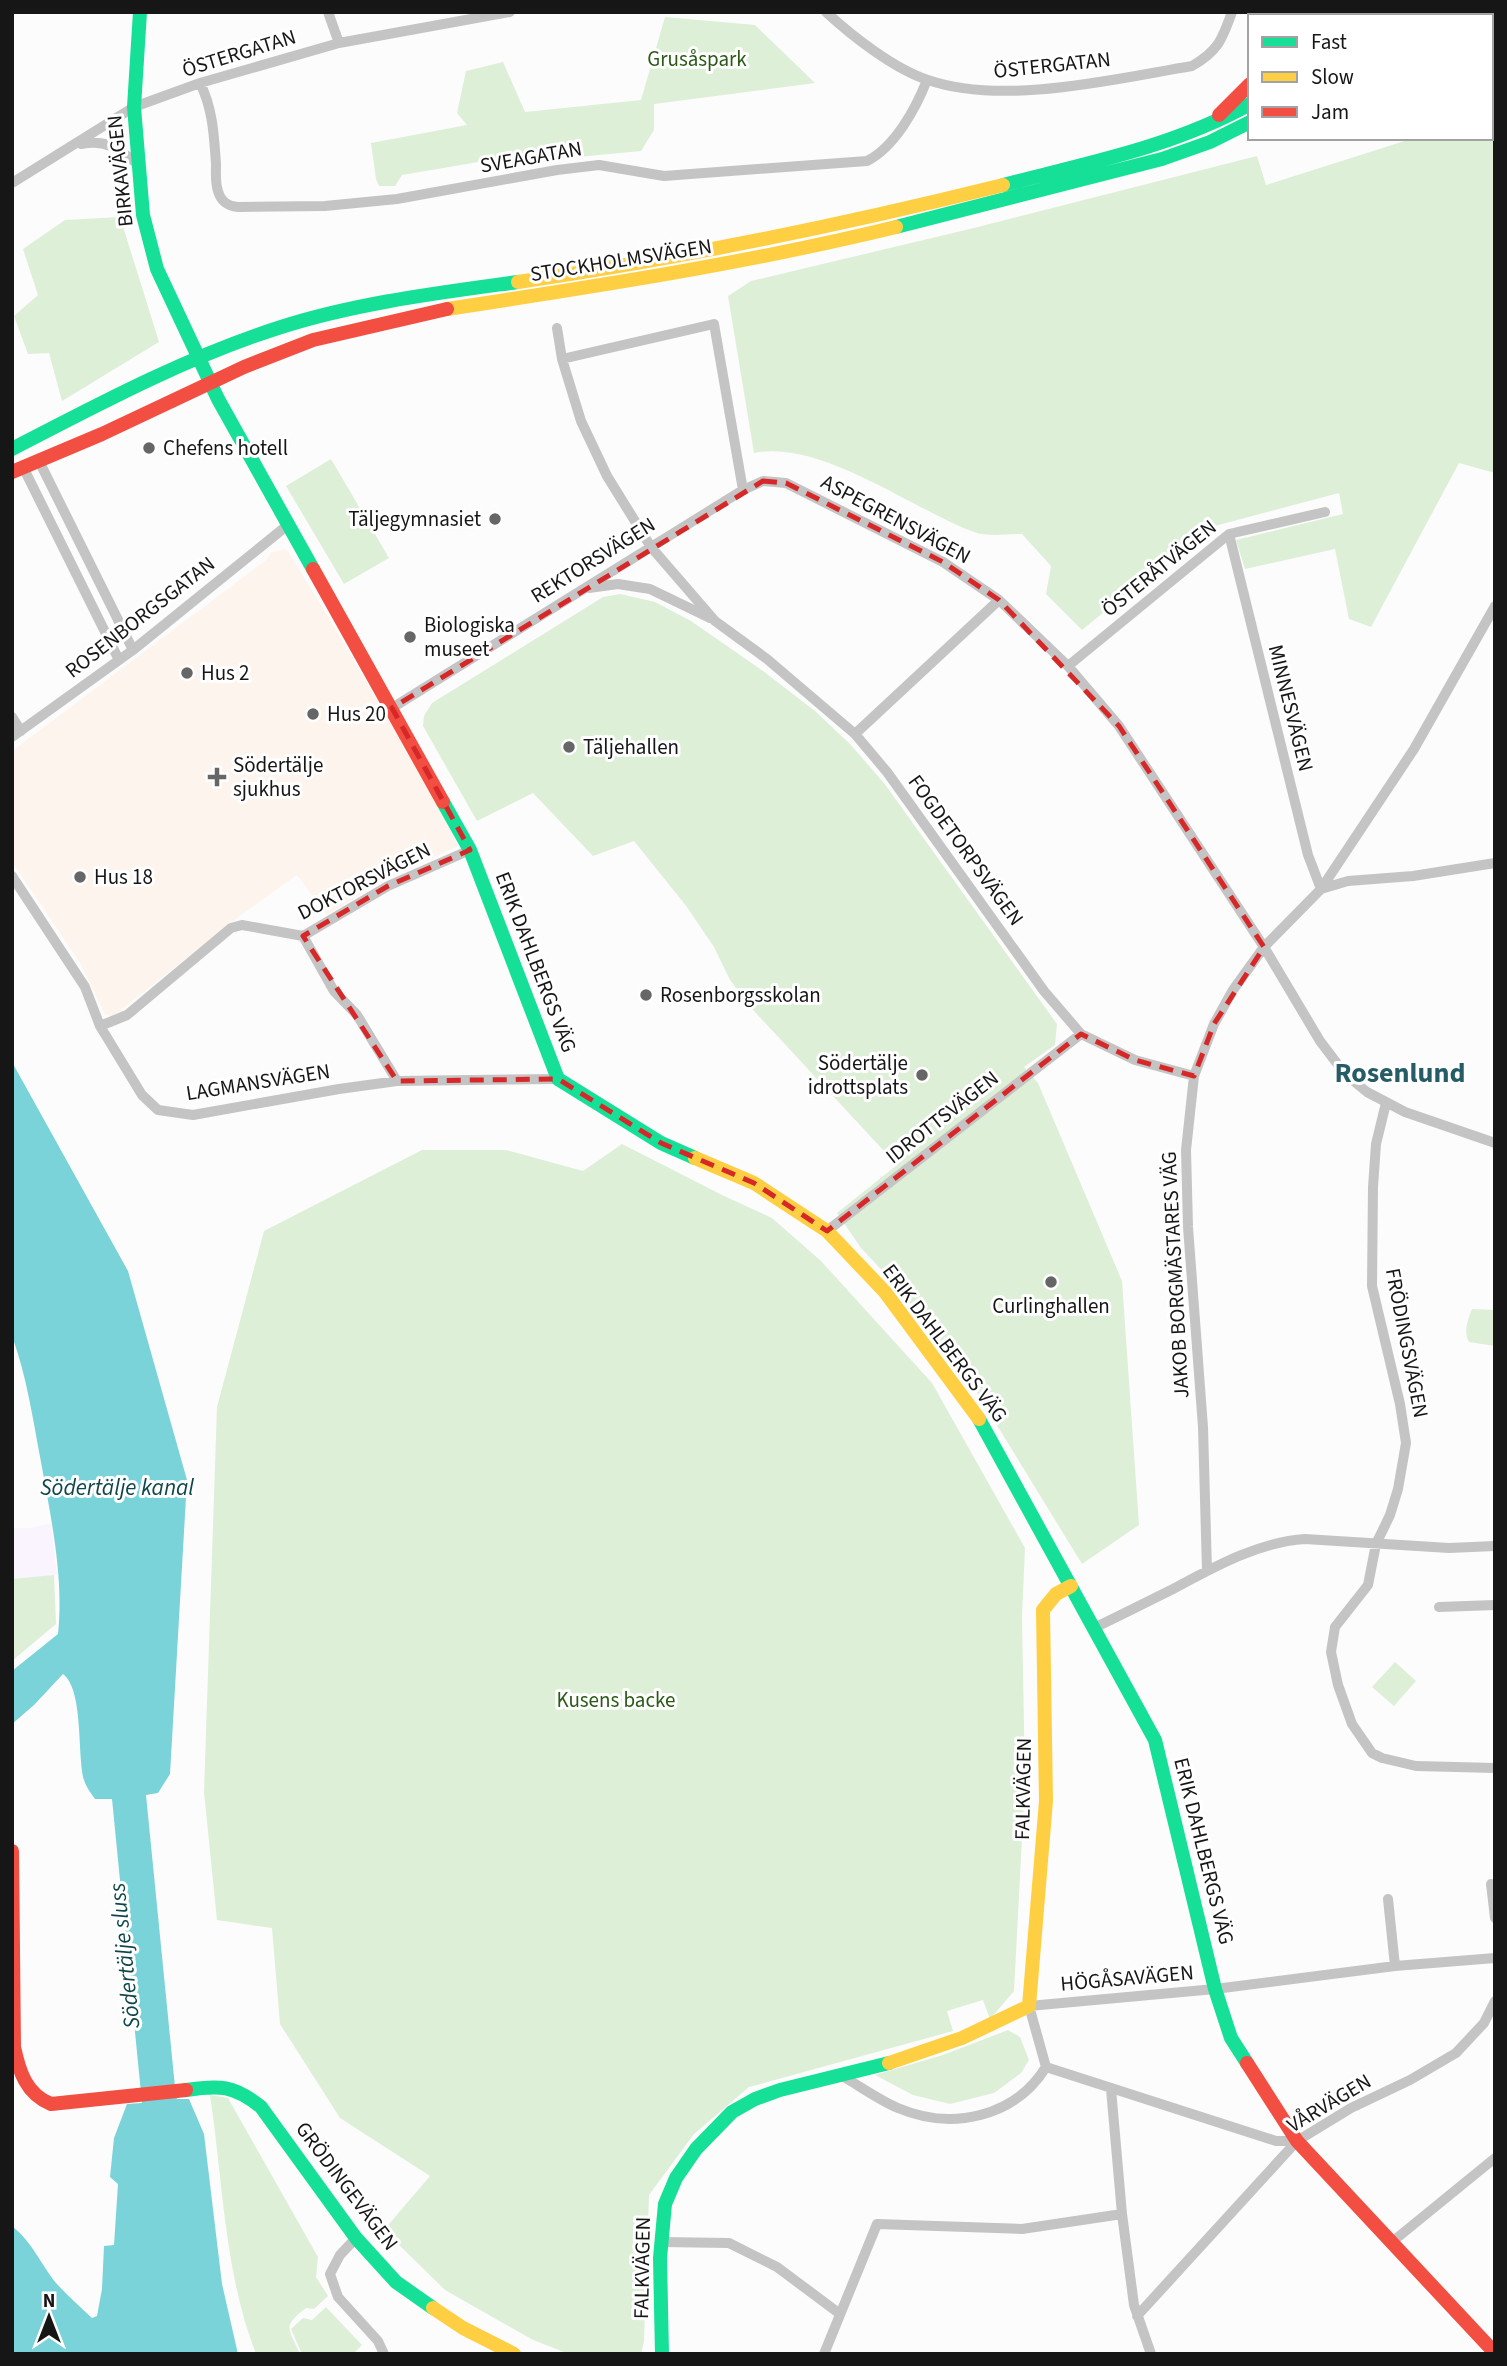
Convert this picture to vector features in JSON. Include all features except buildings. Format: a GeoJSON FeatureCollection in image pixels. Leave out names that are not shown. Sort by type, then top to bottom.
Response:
{"type":"FeatureCollection","features":[{"type":"Feature","properties":{"kind":"street","name":"BIRKAVÄGEN"},"geometry":{"type":"LineString","coordinates":[[140,12],[134,107],[142,215],[158,269],[210,382]]}},
{"type":"Feature","properties":{"kind":"street"},"geometry":{"type":"LineString","coordinates":[[328,12],[339,43]]}},
{"type":"Feature","properties":{"kind":"street","name":"ÖSTERGATAN"},"geometry":{"type":"LineString","coordinates":[[12,183],[134,107],[200,83],[339,43],[510,12]]}},
{"type":"Feature","properties":{"kind":"street","name":"ÖSTERGATAN"},"geometry":{"type":"LineString","coordinates":[[826,12],[882,55],[927,80],[995,92],[1063,86],[1192,66],[1208,57],[1220,43],[1231,12]]}},
{"type":"Feature","properties":{"kind":"street","name":"SVEAGATAN"},"geometry":{"type":"LineString","coordinates":[[200,83],[207,97],[213,125],[218,191],[223,202],[238,207],[325,206],[410,198],[558,170],[599,165],[664,176],[867,161],[879,155],[891,142],[922,93],[927,80]]}},
{"type":"Feature","properties":{"kind":"street"},"geometry":{"type":"LineString","coordinates":[[1209,124],[1248,86]]}},
{"type":"Feature","properties":{"kind":"street","name":"STOCKHOLMSVÄGEN"},"geometry":{"type":"LineString","coordinates":[[12,449],[198,357],[280,327],[372,305],[641,263],[822,229],[1159,144],[1248,105]]}},
{"type":"Feature","properties":{"kind":"street","name":"STOCKHOLMSVÄGEN"},"geometry":{"type":"LineString","coordinates":[[18,470],[280,352],[346,331],[436,311],[748,260],[881,230],[1153,162],[1210,142],[1248,123]]}},
{"type":"Feature","properties":{"kind":"street","name":"ÖSTERGATAN"},"geometry":{"type":"LineString","coordinates":[[74,145],[94,142],[111,144],[139,164]]}},
{"type":"Feature","properties":{"kind":"street"},"geometry":{"type":"LineString","coordinates":[[562,359],[714,324],[743,490]]}},
{"type":"Feature","properties":{"kind":"street","name":"FOGDETORPSVÄGEN"},"geometry":{"type":"LineString","coordinates":[[557,328],[562,359],[581,421],[602,465],[651,547],[715,621]]}},
{"type":"Feature","properties":{"kind":"street","name":"ERIK DAHLBERGS VÄG"},"geometry":{"type":"LineString","coordinates":[[210,382],[470,850],[558,1079],[661,1143],[754,1183],[827,1231],[885,1292],[975,1413],[1155,1740],[1215,1989],[1231,2038],[1297,2141],[1495,2353]]}},
{"type":"Feature","properties":{"kind":"street"},"geometry":{"type":"LineString","coordinates":[[39,461],[133,650]]}},
{"type":"Feature","properties":{"kind":"street"},"geometry":{"type":"LineString","coordinates":[[18,470],[53,528],[119,660]]}},
{"type":"Feature","properties":{"kind":"street","name":"ASPEGRENSVÄGEN"},"geometry":{"type":"LineString","coordinates":[[743,490],[763,481],[786,483],[943,562],[999,600],[1068,666],[1119,726],[1264,947],[1320,1041],[1345,1074],[1367,1093],[1405,1112],[1495,1143]]}},
{"type":"Feature","properties":{"kind":"street","name":"REKTORSVÄGEN"},"geometry":{"type":"LineString","coordinates":[[392,708],[743,490]]}},
{"type":"Feature","properties":{"kind":"street","name":"ÖSTERÅTVÄGEN"},"geometry":{"type":"LineString","coordinates":[[1068,666],[1229,534],[1325,512]]}},
{"type":"Feature","properties":{"kind":"street"},"geometry":{"type":"LineString","coordinates":[[53,528],[69,520]]}},
{"type":"Feature","properties":{"kind":"street","name":"ROSENBORGSGATAN"},"geometry":{"type":"LineString","coordinates":[[17,734],[133,650],[289,524]]}},
{"type":"Feature","properties":{"kind":"street","name":"MINNESVÄGEN"},"geometry":{"type":"LineString","coordinates":[[1229,534],[1308,855],[1321,888]]}},
{"type":"Feature","properties":{"kind":"street","name":"FOGDETORPSVÄGEN"},"geometry":{"type":"LineString","coordinates":[[585,588],[618,584],[649,589],[715,621],[767,659],[855,734],[887,772],[1044,992],[1081,1034],[1135,1060],[1194,1076]]}},
{"type":"Feature","properties":{"kind":"street"},"geometry":{"type":"LineString","coordinates":[[855,734],[999,600]]}},
{"type":"Feature","properties":{"kind":"street","name":"JAKOB BORGMÄSTARES VÄG"},"geometry":{"type":"LineString","coordinates":[[1207,1571],[1203,1427],[1188,1227],[1186,1150],[1194,1076],[1214,1024],[1233,990],[1264,947],[1321,888],[1414,749],[1495,606]]}},
{"type":"Feature","properties":{"kind":"street"},"geometry":{"type":"LineString","coordinates":[[12,717],[17,734]]}},
{"type":"Feature","properties":{"kind":"street","name":"DOKTORSVÄGEN"},"geometry":{"type":"LineString","coordinates":[[100,1026],[127,1015],[231,928],[242,925],[303,936],[388,886],[470,850]]}},
{"type":"Feature","properties":{"kind":"street"},"geometry":{"type":"LineString","coordinates":[[1321,888],[1348,881],[1413,876],[1495,863]]}},
{"type":"Feature","properties":{"kind":"street","name":"LAGMANSVÄGEN"},"geometry":{"type":"LineString","coordinates":[[12,876],[85,987],[100,1026],[142,1095],[158,1110],[193,1115],[397,1081],[558,1079]]}},
{"type":"Feature","properties":{"kind":"street"},"geometry":{"type":"LineString","coordinates":[[303,936],[334,991],[357,1015],[397,1081]]}},
{"type":"Feature","properties":{"kind":"street","name":"IDROTTSVÄGEN"},"geometry":{"type":"LineString","coordinates":[[827,1231],[1081,1034]]}},
{"type":"Feature","properties":{"kind":"street","name":"FRÖDINGSVÄGEN"},"geometry":{"type":"LineString","coordinates":[[1386,1103],[1376,1144],[1372,1211],[1372,1286],[1400,1404],[1406,1443],[1398,1489],[1390,1515],[1376,1544],[1368,1585],[1335,1627],[1331,1652],[1338,1685],[1352,1724],[1372,1753],[1416,1766],[1495,1769]]}},
{"type":"Feature","properties":{"kind":"street"},"geometry":{"type":"LineString","coordinates":[[1094,1628],[1207,1571],[1263,1547],[1288,1540],[1449,1548],[1495,1546]]}},
{"type":"Feature","properties":{"kind":"street","name":"FALKVÄGEN"},"geometry":{"type":"LineString","coordinates":[[1046,2067],[1029,2006],[1046,1801],[1043,1610],[1056,1594],[1071,1586]]}},
{"type":"Feature","properties":{"kind":"street"},"geometry":{"type":"LineString","coordinates":[[1438,1607],[1495,1605]]}},
{"type":"Feature","properties":{"kind":"street","name":"GRÖDINGEVÄGEN"},"geometry":{"type":"LineString","coordinates":[[12,1851],[14,2047],[22,2076],[42,2102],[51,2104],[217,2085],[249,2097],[294,2150],[356,2238],[396,2281],[463,2328],[514,2354]]}},
{"type":"Feature","properties":{"kind":"street"},"geometry":{"type":"LineString","coordinates":[[1491,1884],[1495,1918]]}},
{"type":"Feature","properties":{"kind":"street"},"geometry":{"type":"LineString","coordinates":[[1388,1899],[1395,1966]]}},
{"type":"Feature","properties":{"kind":"street","name":"HÖGÅSAVÄGEN"},"geometry":{"type":"LineString","coordinates":[[1029,2006],[1215,1989],[1395,1966],[1495,1958]]}},
{"type":"Feature","properties":{"kind":"street","name":"VÅRVÄGEN"},"geometry":{"type":"LineString","coordinates":[[1137,2316],[1297,2141],[1351,2108],[1410,2080],[1456,2053],[1484,2023],[1495,2001]]}},
{"type":"Feature","properties":{"kind":"street","name":"FALKVÄGEN"},"geometry":{"type":"LineString","coordinates":[[663,2354],[661,2242],[665,2203],[676,2177],[706,2139],[741,2106],[776,2089],[842,2076],[926,2052],[999,2024],[1029,2006]]}},
{"type":"Feature","properties":{"kind":"street"},"geometry":{"type":"LineString","coordinates":[[842,2076],[898,2108],[934,2118],[962,2120],[1006,2106],[1036,2083],[1046,2067],[1276,2141],[1297,2141]]}},
{"type":"Feature","properties":{"kind":"street"},"geometry":{"type":"LineString","coordinates":[[1111,2089],[1122,2214],[1137,2316],[1151,2354]]}},
{"type":"Feature","properties":{"kind":"street"},"geometry":{"type":"LineString","coordinates":[[1392,2242],[1495,2158]]}},
{"type":"Feature","properties":{"kind":"street"},"geometry":{"type":"LineString","coordinates":[[824,2354],[877,2224],[1022,2229],[1122,2214]]}},
{"type":"Feature","properties":{"kind":"street"},"geometry":{"type":"LineString","coordinates":[[356,2238],[340,2255],[330,2274],[338,2297],[378,2341],[384,2354]]}},
{"type":"Feature","properties":{"kind":"street"},"geometry":{"type":"LineString","coordinates":[[661,2242],[729,2243],[777,2267],[840,2314]]}},
{"type":"Feature","properties":{"kind":"highlighted area"},"geometry":{"type":"Polygon","coordinates":[[[763,481],[786,483],[943,562],[999,600],[1119,726],[1264,947],[1214,1024],[1194,1076],[1135,1060],[1081,1034],[827,1231],[754,1183],[661,1143],[558,1079],[397,1081],[303,936],[388,886],[470,850],[392,708],[763,481]]]}},
{"type":"Feature","properties":{"kind":"shaded area","name":"Södertälje sjukhus"},"geometry":{"type":"Polygon","coordinates":[[[284,549],[288,551],[338,633],[437,803],[458,846],[380,883],[327,915],[297,875],[110,1016],[105,1014],[80,963],[12,862],[12,751],[266,560],[271,553],[284,549]]]}},
{"type":"Feature","properties":{"kind":"shaded area"},"geometry":{"type":"Polygon","coordinates":[[[51,1523],[57,1575],[12,1579],[12,1528],[32,1528],[51,1523]]]}},
{"type":"Feature","properties":{"kind":"green space","name":"Grusåspark"},"geometry":{"type":"Polygon","coordinates":[[[665,17],[755,25],[815,83],[654,104],[654,130],[641,151],[536,161],[506,167],[502,158],[402,175],[395,186],[379,186],[371,143],[467,125],[457,113],[466,71],[503,62],[525,112],[641,100],[665,17]]]}},
{"type":"Feature","properties":{"kind":"green space"},"geometry":{"type":"Polygon","coordinates":[[[1495,102],[1495,473],[1459,463],[1371,627],[1349,619],[1335,549],[1245,569],[1236,540],[1343,514],[1339,493],[1207,528],[1082,630],[1046,594],[1051,566],[1022,534],[979,534],[866,479],[808,456],[780,451],[754,453],[728,296],[751,281],[1257,156],[1266,185],[1408,140],[1493,140],[1495,102]]]}},
{"type":"Feature","properties":{"kind":"green space"},"geometry":{"type":"Polygon","coordinates":[[[120,217],[159,342],[62,401],[49,353],[28,354],[14,316],[38,295],[23,249],[65,220],[120,217]]]}},
{"type":"Feature","properties":{"kind":"green space"},"geometry":{"type":"Polygon","coordinates":[[[331,459],[389,558],[344,584],[286,486],[331,459]]]}},
{"type":"Feature","properties":{"kind":"green space","name":"Södertälje idrottsplats"},"geometry":{"type":"Polygon","coordinates":[[[620,594],[655,602],[691,621],[815,711],[850,744],[884,783],[1057,1024],[1055,1045],[1024,1067],[1038,1083],[1122,1281],[1139,1525],[1082,1564],[957,1360],[861,1248],[837,1213],[897,1165],[754,1011],[730,980],[714,947],[687,907],[634,841],[593,856],[533,793],[477,821],[423,726],[424,716],[432,703],[603,597],[620,594]]]}},
{"type":"Feature","properties":{"kind":"green space","name":"Kusens backe"},"geometry":{"type":"Polygon","coordinates":[[[622,1144],[772,1218],[821,1261],[932,1383],[1025,1548],[1022,1616],[1025,1781],[1014,1991],[990,2019],[983,2000],[947,2011],[953,2031],[749,2087],[694,2134],[649,2195],[644,2341],[641,2354],[569,2354],[533,2340],[445,2290],[384,2230],[430,2176],[340,2118],[280,2024],[272,1928],[217,1920],[204,1792],[217,1407],[264,1231],[422,1150],[506,1150],[583,1171],[622,1144]]]}},
{"type":"Feature","properties":{"kind":"green space"},"geometry":{"type":"Polygon","coordinates":[[[1472,1309],[1495,1310],[1495,1346],[1469,1342],[1466,1330],[1472,1309]]]}},
{"type":"Feature","properties":{"kind":"green space"},"geometry":{"type":"Polygon","coordinates":[[[54,1575],[56,1624],[12,1661],[12,1579],[54,1575]]]}},
{"type":"Feature","properties":{"kind":"green space"},"geometry":{"type":"Polygon","coordinates":[[[1395,1662],[1416,1681],[1394,1706],[1372,1687],[1395,1662]]]}},
{"type":"Feature","properties":{"kind":"green space"},"geometry":{"type":"Polygon","coordinates":[[[1008,2030],[1020,2037],[1029,2060],[1021,2073],[994,2093],[950,2104],[913,2095],[875,2075],[943,2055],[1008,2030]]]}},
{"type":"Feature","properties":{"kind":"green space"},"geometry":{"type":"Polygon","coordinates":[[[210,2095],[228,2098],[318,2257],[316,2277],[328,2296],[314,2309],[306,2308],[290,2324],[290,2333],[300,2354],[256,2354],[245,2323],[231,2259],[210,2095]]]}},
{"type":"Feature","properties":{"kind":"green space"},"geometry":{"type":"Polygon","coordinates":[[[326,2307],[362,2345],[353,2354],[302,2354],[291,2329],[303,2318],[312,2320],[326,2307]]]}},
{"type":"Feature","properties":{"kind":"water","name":"Södertälje kanal"},"geometry":{"type":"Polygon","coordinates":[[[12,1062],[128,1271],[187,1480],[170,1774],[158,1793],[146,1795],[175,2087],[177,2099],[189,2099],[204,2134],[222,2284],[238,2354],[12,2354],[12,2226],[25,2239],[60,2287],[92,2318],[97,2316],[102,2289],[104,2246],[114,2245],[118,2184],[110,2177],[114,2138],[127,2104],[142,2103],[112,1799],[95,1799],[85,1783],[77,1708],[70,1682],[63,1674],[12,1724],[12,1671],[58,1634],[59,1591],[49,1504],[22,1367],[12,1336],[12,1062]]]}},
{"type":"Feature","properties":{"kind":"traffic: fast"},"geometry":{"type":"LineString","coordinates":[[140,12],[134,107],[143,215],[157,269],[218,399],[313,569]]}},
{"type":"Feature","properties":{"kind":"traffic: fast"},"geometry":{"type":"LineString","coordinates":[[1003,185],[1160,143],[1248,105]]}},
{"type":"Feature","properties":{"kind":"traffic: fast"},"geometry":{"type":"LineString","coordinates":[[896,227],[1162,159],[1210,142],[1248,123]]}},
{"type":"Feature","properties":{"kind":"traffic: fast"},"geometry":{"type":"LineString","coordinates":[[12,449],[176,368],[278,328],[367,305],[518,282]]}},
{"type":"Feature","properties":{"kind":"traffic: fast"},"geometry":{"type":"LineString","coordinates":[[443,802],[470,850],[558,1079],[661,1143],[695,1158]]}},
{"type":"Feature","properties":{"kind":"traffic: fast"},"geometry":{"type":"LineString","coordinates":[[979,1419],[1155,1740],[1215,1989],[1231,2038],[1247,2063]]}},
{"type":"Feature","properties":{"kind":"traffic: fast"},"geometry":{"type":"LineString","coordinates":[[662,2354],[660,2258],[665,2204],[676,2178],[696,2149],[732,2112],[755,2099],[780,2090],[889,2063]]}},
{"type":"Feature","properties":{"kind":"traffic: fast"},"geometry":{"type":"LineString","coordinates":[[186,2090],[226,2088],[243,2094],[261,2107],[356,2238],[396,2282],[433,2308]]}},
{"type":"Feature","properties":{"kind":"traffic: slow"},"geometry":{"type":"LineString","coordinates":[[1368,14],[1373,12]]}},
{"type":"Feature","properties":{"kind":"traffic: slow"},"geometry":{"type":"LineString","coordinates":[[518,282],[762,240],[1003,185]]}},
{"type":"Feature","properties":{"kind":"traffic: slow"},"geometry":{"type":"LineString","coordinates":[[447,309],[729,263],[896,227]]}},
{"type":"Feature","properties":{"kind":"traffic: slow"},"geometry":{"type":"LineString","coordinates":[[695,1158],[754,1183],[827,1231],[885,1292],[979,1419]]}},
{"type":"Feature","properties":{"kind":"traffic: slow"},"geometry":{"type":"LineString","coordinates":[[889,2063],[962,2038],[1029,2006],[1046,1801],[1043,1610],[1056,1594],[1071,1586]]}},
{"type":"Feature","properties":{"kind":"traffic: slow"},"geometry":{"type":"LineString","coordinates":[[433,2308],[463,2328],[514,2354]]}},
{"type":"Feature","properties":{"kind":"traffic: jam"},"geometry":{"type":"LineString","coordinates":[[1219,115],[1248,86]]}},
{"type":"Feature","properties":{"kind":"traffic: jam"},"geometry":{"type":"LineString","coordinates":[[12,472],[102,434],[244,367],[313,340],[447,309]]}},
{"type":"Feature","properties":{"kind":"traffic: jam"},"geometry":{"type":"LineString","coordinates":[[313,569],[443,802]]}},
{"type":"Feature","properties":{"kind":"traffic: jam"},"geometry":{"type":"LineString","coordinates":[[12,1851],[14,2047],[21,2073],[30,2088],[42,2100],[51,2104],[186,2090]]}},
{"type":"Feature","properties":{"kind":"traffic: jam"},"geometry":{"type":"LineString","coordinates":[[1247,2063],[1297,2141],[1495,2353]]}},
{"type":"Feature","properties":{"kind":"place","name":"Chefens hotell"},"geometry":{"type":"Point","coordinates":[149,448]}},
{"type":"Feature","properties":{"kind":"place","name":"Täljegymnasiet"},"geometry":{"type":"Point","coordinates":[495,519]}},
{"type":"Feature","properties":{"kind":"place","name":"Biologiska museet"},"geometry":{"type":"Point","coordinates":[410,637]}},
{"type":"Feature","properties":{"kind":"place","name":"Hus 2"},"geometry":{"type":"Point","coordinates":[187,673]}},
{"type":"Feature","properties":{"kind":"place","name":"Hus 20"},"geometry":{"type":"Point","coordinates":[313,714]}},
{"type":"Feature","properties":{"kind":"place","name":"Täljehallen"},"geometry":{"type":"Point","coordinates":[569,747]}},
{"type":"Feature","properties":{"kind":"place","name":"Södertälje sjukhus"},"geometry":{"type":"Point","coordinates":[217,777]}},
{"type":"Feature","properties":{"kind":"place","name":"Hus 18"},"geometry":{"type":"Point","coordinates":[80,877]}},
{"type":"Feature","properties":{"kind":"place","name":"Rosenborgsskolan"},"geometry":{"type":"Point","coordinates":[646,995]}},
{"type":"Feature","properties":{"kind":"place","name":"Södertälje idrottsplats"},"geometry":{"type":"Point","coordinates":[922,1075]}},
{"type":"Feature","properties":{"kind":"place","name":"Curlinghallen"},"geometry":{"type":"Point","coordinates":[1051,1282]}},
{"type":"Feature","properties":{"kind":"district","name":"Rosenlund"},"geometry":{"type":"Point","coordinates":[1400,1072]}},
{"type":"Feature","properties":{"kind":"water label","name":"Södertälje sluss"},"geometry":{"type":"Point","coordinates":[124,1956]}}]}
